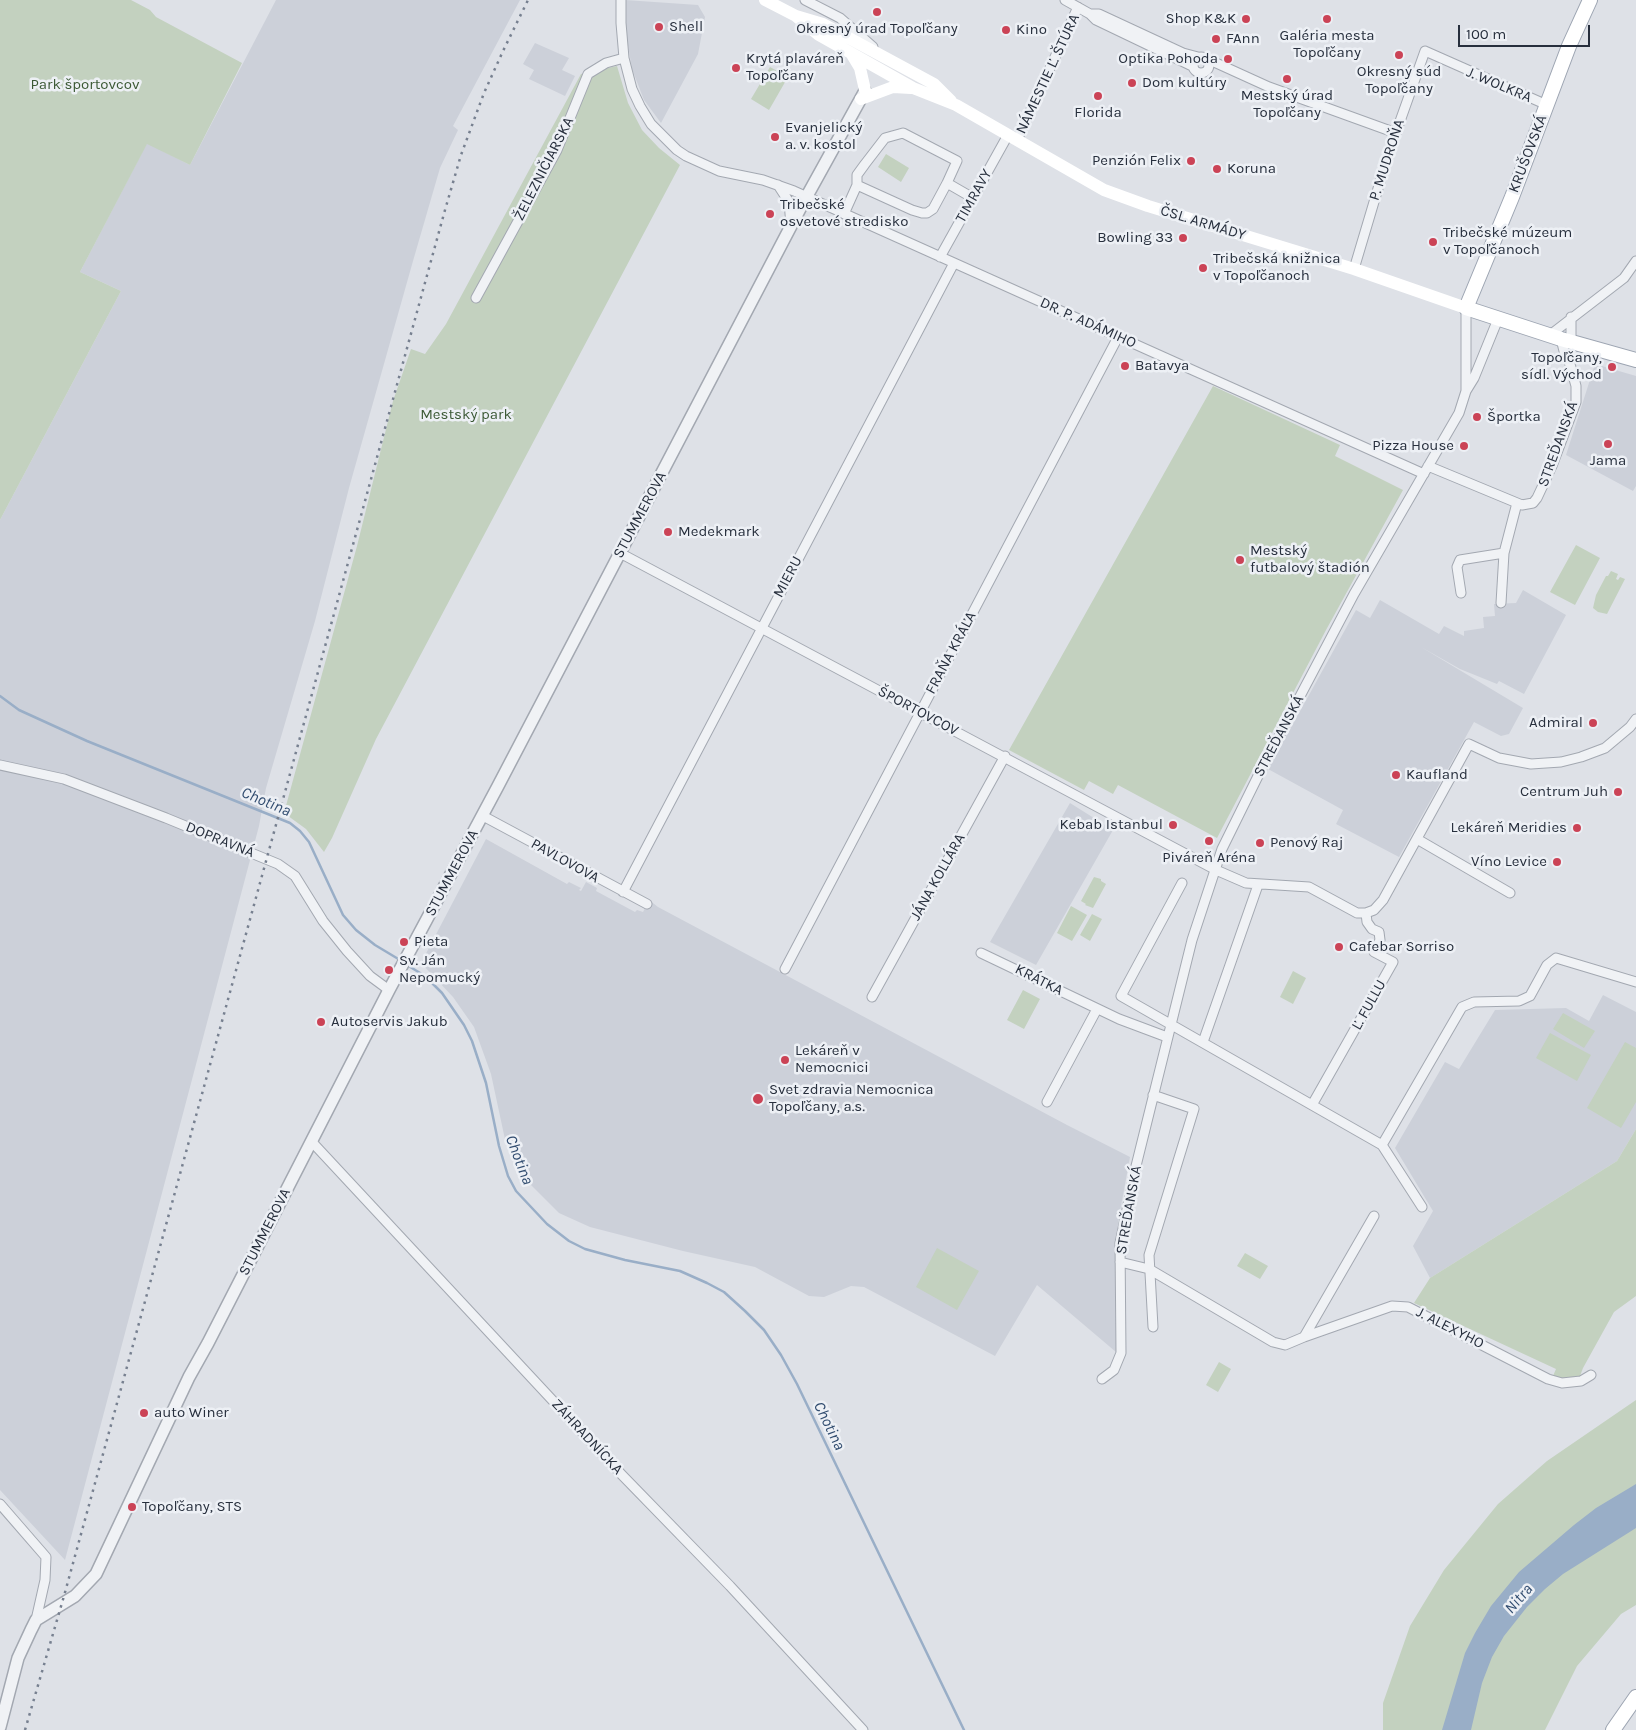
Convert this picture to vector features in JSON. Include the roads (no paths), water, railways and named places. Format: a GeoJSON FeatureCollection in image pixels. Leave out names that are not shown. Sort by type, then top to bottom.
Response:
{"type":"FeatureCollection","features":[{"type":"Feature","properties":{"kind":"main road"},"geometry":{"type":"LineString","coordinates":[[765,0],[796,16],[823,24],[881,62]]}},
{"type":"Feature","properties":{"kind":"main road","name":"KRUŠOVSKÁ"},"geometry":{"type":"LineString","coordinates":[[1466,308],[1512,197],[1569,46],[1590,0]]}},
{"type":"Feature","properties":{"kind":"main road"},"geometry":{"type":"LineString","coordinates":[[796,16],[819,35],[851,53],[881,62]]}},
{"type":"Feature","properties":{"kind":"main road"},"geometry":{"type":"LineString","coordinates":[[851,53],[860,68],[863,94]]}},
{"type":"Feature","properties":{"kind":"main road"},"geometry":{"type":"LineString","coordinates":[[863,94],[881,62]]}},
{"type":"Feature","properties":{"kind":"main road","name":"ČSL. ARMÁDY"},"geometry":{"type":"LineString","coordinates":[[881,62],[913,88],[956,105],[1090,182],[1117,195],[1354,269],[1498,319],[1636,360]]}},
{"type":"Feature","properties":{"kind":"main road","name":"ČSL. ARMÁDY"},"geometry":{"type":"LineString","coordinates":[[881,62],[934,84],[956,105]]}},
{"type":"Feature","properties":{"kind":"main road"},"geometry":{"type":"LineString","coordinates":[[863,94],[893,87],[913,88]]}},
{"type":"Feature","properties":{"kind":"main road"},"geometry":{"type":"LineString","coordinates":[[1613,1730],[1636,1697]]}},
{"type":"Feature","properties":{"kind":"street","name":"DR. P. ADÁMIHO"},"geometry":{"type":"LineString","coordinates":[[621,0],[624,58],[627,74],[640,106],[651,124],[677,150],[694,161],[719,172],[778,184],[1343,437],[1426,470]]}},
{"type":"Feature","properties":{"kind":"street"},"geometry":{"type":"LineString","coordinates":[[805,0],[840,18],[881,62]]}},
{"type":"Feature","properties":{"kind":"street"},"geometry":{"type":"LineString","coordinates":[[1065,0],[1090,14],[1096,20],[1192,66]]}},
{"type":"Feature","properties":{"kind":"street","name":"NÁMESTIE Ľ. ŠTÚRA"},"geometry":{"type":"LineString","coordinates":[[1013,138],[1078,7]]}},
{"type":"Feature","properties":{"kind":"street"},"geometry":{"type":"LineString","coordinates":[[1090,14],[1099,14],[1183,53],[1204,57],[1208,61],[1209,67],[1206,72],[1200,74],[1195,72],[1192,66],[1193,60],[1198,57]]}},
{"type":"Feature","properties":{"kind":"street","name":"J. WOLKRA"},"geometry":{"type":"LineString","coordinates":[[1425,52],[1547,105]]}},
{"type":"Feature","properties":{"kind":"street","name":"P. MUDROŇA"},"geometry":{"type":"LineString","coordinates":[[1354,269],[1375,195],[1425,52]]}},
{"type":"Feature","properties":{"kind":"street","name":"ŽELEZNIČIARSKA"},"geometry":{"type":"LineString","coordinates":[[476,298],[556,150],[588,74],[606,63],[624,58]]}},
{"type":"Feature","properties":{"kind":"street"},"geometry":{"type":"LineString","coordinates":[[1214,62],[1269,87],[1396,133]]}},
{"type":"Feature","properties":{"kind":"street","name":"STUMMEROVA"},"geometry":{"type":"LineString","coordinates":[[36,1620],[75,1596],[96,1574],[189,1377],[389,990],[483,816],[806,197],[863,94]]}},
{"type":"Feature","properties":{"kind":"street"},"geometry":{"type":"LineString","coordinates":[[844,214],[857,185],[857,175],[885,138],[903,132],[957,161],[933,209],[927,212],[922,213],[857,185]]}},
{"type":"Feature","properties":{"kind":"street","name":"TIMRAVY"},"geometry":{"type":"LineString","coordinates":[[940,257],[973,198],[1013,138]]}},
{"type":"Feature","properties":{"kind":"street"},"geometry":{"type":"LineString","coordinates":[[947,183],[973,198]]}},
{"type":"Feature","properties":{"kind":"street"},"geometry":{"type":"LineString","coordinates":[[778,184],[789,202],[792,225]]}},
{"type":"Feature","properties":{"kind":"street"},"geometry":{"type":"LineString","coordinates":[[1561,338],[1571,317],[1624,278],[1636,261]]}},
{"type":"Feature","properties":{"kind":"street","name":"MIERU"},"geometry":{"type":"LineString","coordinates":[[623,892],[954,263]]}},
{"type":"Feature","properties":{"kind":"street","name":"STREĎANSKÁ"},"geometry":{"type":"LineString","coordinates":[[1466,308],[1466,392]]}},
{"type":"Feature","properties":{"kind":"street","name":"STREĎANSKÁ"},"geometry":{"type":"LineString","coordinates":[[1426,470],[1522,505],[1533,503],[1552,466],[1576,402],[1576,386],[1561,338],[1571,317]]}},
{"type":"Feature","properties":{"kind":"street","name":"STREĎANSKÁ"},"geometry":{"type":"LineString","coordinates":[[1102,1380],[1114,1370],[1121,1353],[1120,1243],[1136,1166],[1192,940],[1222,849],[1260,772],[1358,587],[1459,413],[1466,392],[1474,378],[1498,319]]}},
{"type":"Feature","properties":{"kind":"street","name":"FRAŇA KRÁĽA"},"geometry":{"type":"LineString","coordinates":[[785,969],[1118,337]]}},
{"type":"Feature","properties":{"kind":"street"},"geometry":{"type":"LineString","coordinates":[[1501,604],[1504,553],[1517,503]]}},
{"type":"Feature","properties":{"kind":"street","name":"ŠPORTOVCOV"},"geometry":{"type":"LineString","coordinates":[[620,553],[1005,756],[1216,870],[1246,883],[1308,887],[1357,913],[1366,913]]}},
{"type":"Feature","properties":{"kind":"street"},"geometry":{"type":"LineString","coordinates":[[1461,593],[1457,567],[1460,560],[1504,553]]}},
{"type":"Feature","properties":{"kind":"street"},"geometry":{"type":"LineString","coordinates":[[1366,913],[1374,910],[1383,900],[1469,744],[1499,758],[1538,764],[1561,762],[1605,748],[1633,729],[1636,719]]}},
{"type":"Feature","properties":{"kind":"street","name":"JÁNA KOLLÁRA"},"geometry":{"type":"LineString","coordinates":[[872,997],[1005,756]]}},
{"type":"Feature","properties":{"kind":"street","name":"DOPRAVNÁ"},"geometry":{"type":"LineString","coordinates":[[0,765],[64,779],[278,864],[295,876],[323,921],[347,952],[370,976],[389,990]]}},
{"type":"Feature","properties":{"kind":"street","name":"PAVLOVOVA"},"geometry":{"type":"LineString","coordinates":[[483,816],[647,904]]}},
{"type":"Feature","properties":{"kind":"street"},"geometry":{"type":"LineString","coordinates":[[1417,839],[1510,893]]}},
{"type":"Feature","properties":{"kind":"street"},"geometry":{"type":"LineString","coordinates":[[1182,883],[1121,996],[1382,1145],[1422,1207]]}},
{"type":"Feature","properties":{"kind":"street"},"geometry":{"type":"LineString","coordinates":[[1203,1042],[1258,885]]}},
{"type":"Feature","properties":{"kind":"street","name":"Ľ. FULLU"},"geometry":{"type":"LineString","coordinates":[[1312,1105],[1393,962],[1374,952],[1380,940],[1379,932],[1367,922],[1366,913]]}},
{"type":"Feature","properties":{"kind":"street","name":"KRÁTKA"},"geometry":{"type":"LineString","coordinates":[[981,952],[1119,1019],[1168,1037]]}},
{"type":"Feature","properties":{"kind":"street"},"geometry":{"type":"LineString","coordinates":[[1382,1145],[1462,1006],[1474,1002],[1518,1001],[1530,996],[1547,965],[1556,958],[1636,982]]}},
{"type":"Feature","properties":{"kind":"street"},"geometry":{"type":"LineString","coordinates":[[1047,1102],[1098,1009]]}},
{"type":"Feature","properties":{"kind":"street","name":"STREĎANSKÁ"},"geometry":{"type":"LineString","coordinates":[[1153,1095],[1194,1109],[1149,1255],[1153,1327]]}},
{"type":"Feature","properties":{"kind":"street","name":"ZÁHRADNÍCKA"},"geometry":{"type":"LineString","coordinates":[[312,1142],[863,1730]]}},
{"type":"Feature","properties":{"kind":"street"},"geometry":{"type":"LineString","coordinates":[[1304,1337],[1374,1216]]}},
{"type":"Feature","properties":{"kind":"street","name":"J. ALEXYHO"},"geometry":{"type":"LineString","coordinates":[[1120,1262],[1150,1269],[1273,1342],[1286,1345],[1392,1306],[1408,1307],[1562,1384],[1581,1381],[1591,1375]]}},
{"type":"Feature","properties":{"kind":"street"},"geometry":{"type":"LineString","coordinates":[[0,1504],[46,1557],[45,1580],[36,1620],[18,1658],[0,1727]]}},
{"type":"Feature","properties":{"kind":"water","name":"Nitra"},"geometry":{"type":"Polygon","coordinates":[[[1636,1484],[1636,1528],[1563,1574],[1527,1607],[1504,1636],[1492,1657],[1482,1683],[1471,1730],[1442,1730],[1465,1653],[1491,1606],[1519,1572],[1574,1525],[1596,1508],[1636,1484]]]}},
{"type":"Feature","properties":{"kind":"waterway","name":"Chotina"},"geometry":{"type":"LineString","coordinates":[[0,696],[19,710],[87,741],[290,823],[309,842],[343,915],[356,930],[375,945],[400,960]]}},
{"type":"Feature","properties":{"kind":"waterway","name":"Chotina"},"geometry":{"type":"LineString","coordinates":[[407,965],[425,976],[442,993],[464,1025],[472,1041],[486,1083],[499,1146],[508,1176],[516,1191],[547,1224],[569,1241],[585,1249],[625,1260],[680,1271],[707,1283],[724,1292],[764,1330],[797,1384],[964,1730]]}},
{"type":"Feature","properties":{"kind":"railway"},"geometry":{"type":"LineString","coordinates":[[25,1730],[64,1596],[445,210],[461,155],[484,93],[528,0]]}},
{"type":"Feature","properties":{"kind":"place","name":"Okresný úrad Topoľčany"},"geometry":{"type":"Point","coordinates":[877,12]}},
{"type":"Feature","properties":{"kind":"place","name":"Shop K&K"},"geometry":{"type":"Point","coordinates":[1246,19]}},
{"type":"Feature","properties":{"kind":"place","name":"Galéria mesta Topoľčany"},"geometry":{"type":"Point","coordinates":[1327,19]}},
{"type":"Feature","properties":{"kind":"place","name":"Shell"},"geometry":{"type":"Point","coordinates":[659,27]}},
{"type":"Feature","properties":{"kind":"place","name":"Kino"},"geometry":{"type":"Point","coordinates":[1006,30]}},
{"type":"Feature","properties":{"kind":"place","name":"FAnn"},"geometry":{"type":"Point","coordinates":[1216,39]}},
{"type":"Feature","properties":{"kind":"place","name":"Okresný súd Topoľčany"},"geometry":{"type":"Point","coordinates":[1399,55]}},
{"type":"Feature","properties":{"kind":"place","name":"Optika Pohoda"},"geometry":{"type":"Point","coordinates":[1228,59]}},
{"type":"Feature","properties":{"kind":"place","name":"Krytá plaváreň Topoľčany"},"geometry":{"type":"Point","coordinates":[736,68]}},
{"type":"Feature","properties":{"kind":"place","name":"Mestský úrad Topoľčany"},"geometry":{"type":"Point","coordinates":[1287,79]}},
{"type":"Feature","properties":{"kind":"place","name":"Dom kultúry"},"geometry":{"type":"Point","coordinates":[1132,83]}},
{"type":"Feature","properties":{"kind":"place","name":"Florida"},"geometry":{"type":"Point","coordinates":[1098,96]}},
{"type":"Feature","properties":{"kind":"place","name":"Evanjelický a. v. kostol"},"geometry":{"type":"Point","coordinates":[775,137]}},
{"type":"Feature","properties":{"kind":"place","name":"Penzión Felix"},"geometry":{"type":"Point","coordinates":[1191,161]}},
{"type":"Feature","properties":{"kind":"place","name":"Koruna"},"geometry":{"type":"Point","coordinates":[1217,169]}},
{"type":"Feature","properties":{"kind":"place","name":"Tribečské osvetové stredisko"},"geometry":{"type":"Point","coordinates":[770,214]}},
{"type":"Feature","properties":{"kind":"place","name":"Bowling 33"},"geometry":{"type":"Point","coordinates":[1183,238]}},
{"type":"Feature","properties":{"kind":"place","name":"Tribečské múzeum v Topoľčanoch"},"geometry":{"type":"Point","coordinates":[1433,242]}},
{"type":"Feature","properties":{"kind":"place","name":"Tribečská knižnica v Topoľčanoch"},"geometry":{"type":"Point","coordinates":[1203,268]}},
{"type":"Feature","properties":{"kind":"place","name":"Batavya"},"geometry":{"type":"Point","coordinates":[1125,366]}},
{"type":"Feature","properties":{"kind":"place","name":"Topoľčany, sídl. Východ"},"geometry":{"type":"Point","coordinates":[1612,367]}},
{"type":"Feature","properties":{"kind":"place","name":"Športka"},"geometry":{"type":"Point","coordinates":[1477,417]}},
{"type":"Feature","properties":{"kind":"place","name":"Jama"},"geometry":{"type":"Point","coordinates":[1608,444]}},
{"type":"Feature","properties":{"kind":"place","name":"Pizza House"},"geometry":{"type":"Point","coordinates":[1464,446]}},
{"type":"Feature","properties":{"kind":"place","name":"Medekmark"},"geometry":{"type":"Point","coordinates":[668,532]}},
{"type":"Feature","properties":{"kind":"place","name":"Mestský futbalový štadión"},"geometry":{"type":"Point","coordinates":[1240,560]}},
{"type":"Feature","properties":{"kind":"place","name":"Admiral"},"geometry":{"type":"Point","coordinates":[1593,723]}},
{"type":"Feature","properties":{"kind":"place","name":"Kaufland"},"geometry":{"type":"Point","coordinates":[1396,775]}},
{"type":"Feature","properties":{"kind":"place","name":"Centrum Juh"},"geometry":{"type":"Point","coordinates":[1618,792]}},
{"type":"Feature","properties":{"kind":"place","name":"Kebab Istanbul"},"geometry":{"type":"Point","coordinates":[1173,825]}},
{"type":"Feature","properties":{"kind":"place","name":"Lekáreň Meridies"},"geometry":{"type":"Point","coordinates":[1577,828]}},
{"type":"Feature","properties":{"kind":"place","name":"Piváreň Aréna"},"geometry":{"type":"Point","coordinates":[1209,841]}},
{"type":"Feature","properties":{"kind":"place","name":"Penový Raj"},"geometry":{"type":"Point","coordinates":[1260,843]}},
{"type":"Feature","properties":{"kind":"place","name":"Víno Levice"},"geometry":{"type":"Point","coordinates":[1557,862]}},
{"type":"Feature","properties":{"kind":"place","name":"Pieta"},"geometry":{"type":"Point","coordinates":[404,942]}},
{"type":"Feature","properties":{"kind":"place","name":"Cafebar Sorriso"},"geometry":{"type":"Point","coordinates":[1339,947]}},
{"type":"Feature","properties":{"kind":"place","name":"Sv. Ján Nepomucký"},"geometry":{"type":"Point","coordinates":[389,970]}},
{"type":"Feature","properties":{"kind":"place","name":"Autoservis Jakub"},"geometry":{"type":"Point","coordinates":[321,1022]}},
{"type":"Feature","properties":{"kind":"place","name":"Lekáreň v Nemocnici"},"geometry":{"type":"Point","coordinates":[785,1060]}},
{"type":"Feature","properties":{"kind":"place","name":"Svet zdravia Nemocnica Topoľčany, a.s."},"geometry":{"type":"Point","coordinates":[758,1099]}},
{"type":"Feature","properties":{"kind":"place","name":"auto Winer"},"geometry":{"type":"Point","coordinates":[144,1413]}},
{"type":"Feature","properties":{"kind":"place","name":"Topoľčany, STS"},"geometry":{"type":"Point","coordinates":[132,1507]}},
{"type":"Feature","properties":{"kind":"park label","name":"Park športovcov"},"geometry":{"type":"Point","coordinates":[85,85]}},
{"type":"Feature","properties":{"kind":"park label","name":"Mestský park"},"geometry":{"type":"Point","coordinates":[466,415]}}]}
